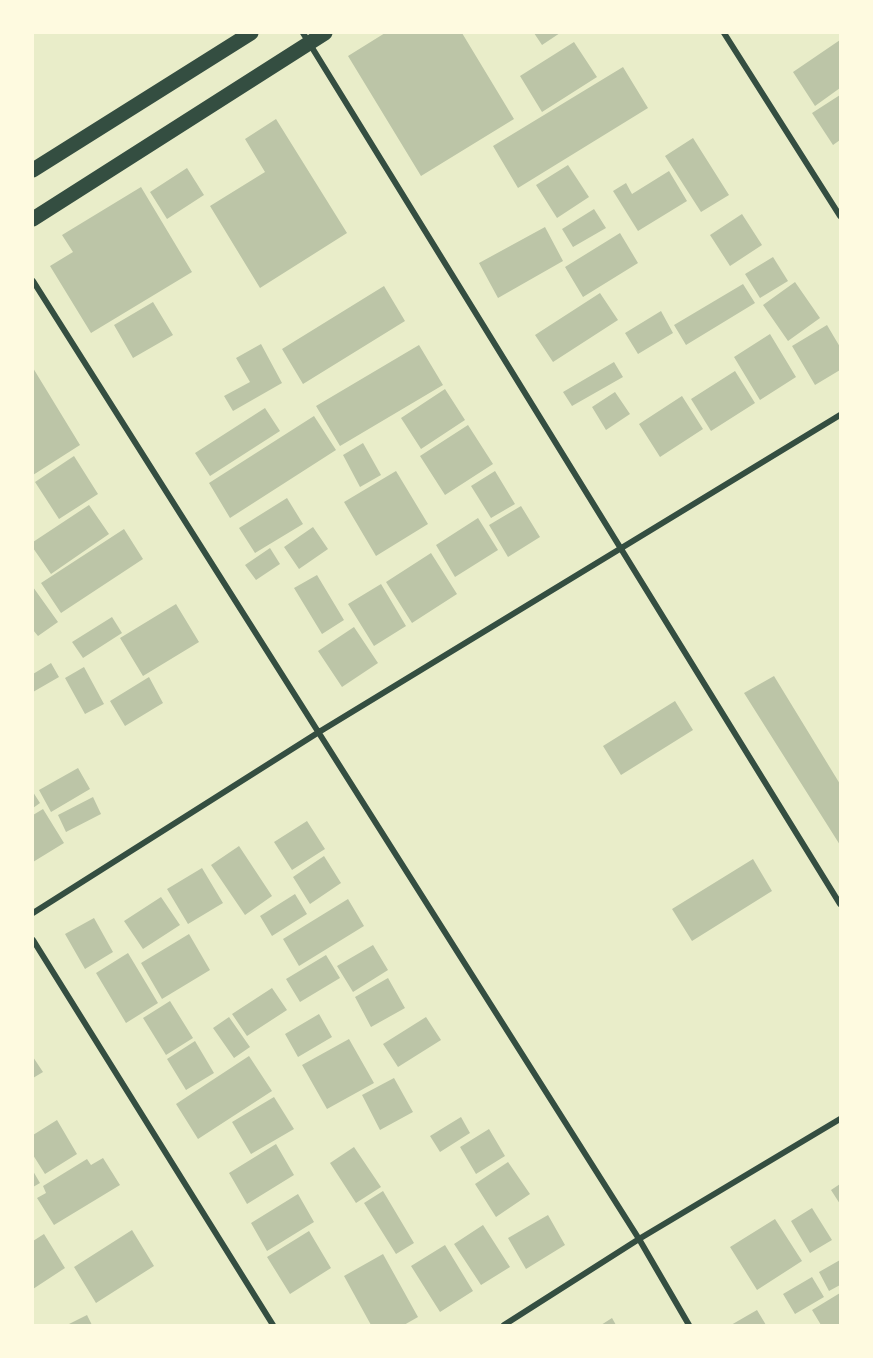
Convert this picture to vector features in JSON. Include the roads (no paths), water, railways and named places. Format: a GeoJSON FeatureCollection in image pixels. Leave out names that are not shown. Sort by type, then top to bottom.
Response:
{"type":"FeatureCollection","features":[{"type":"Feature","properties":{"kind":"main road"},"geometry":{"type":"LineString","coordinates":[[33,170],[251,33]]}},
{"type":"Feature","properties":{"kind":"main road"},"geometry":{"type":"LineString","coordinates":[[33,219],[306,38],[325,33]]}},
{"type":"Feature","properties":{"kind":"street"},"geometry":{"type":"LineString","coordinates":[[724,33],[840,216]]}},
{"type":"Feature","properties":{"kind":"street"},"geometry":{"type":"LineString","coordinates":[[306,38],[840,904]]}},
{"type":"Feature","properties":{"kind":"street"},"geometry":{"type":"LineString","coordinates":[[33,281],[639,1239],[689,1325]]}},
{"type":"Feature","properties":{"kind":"street"},"geometry":{"type":"LineString","coordinates":[[33,913],[319,732],[840,415]]}},
{"type":"Feature","properties":{"kind":"street"},"geometry":{"type":"LineString","coordinates":[[33,940],[273,1325]]}},
{"type":"Feature","properties":{"kind":"street"},"geometry":{"type":"LineString","coordinates":[[504,1325],[639,1239],[840,1119]]}}]}
